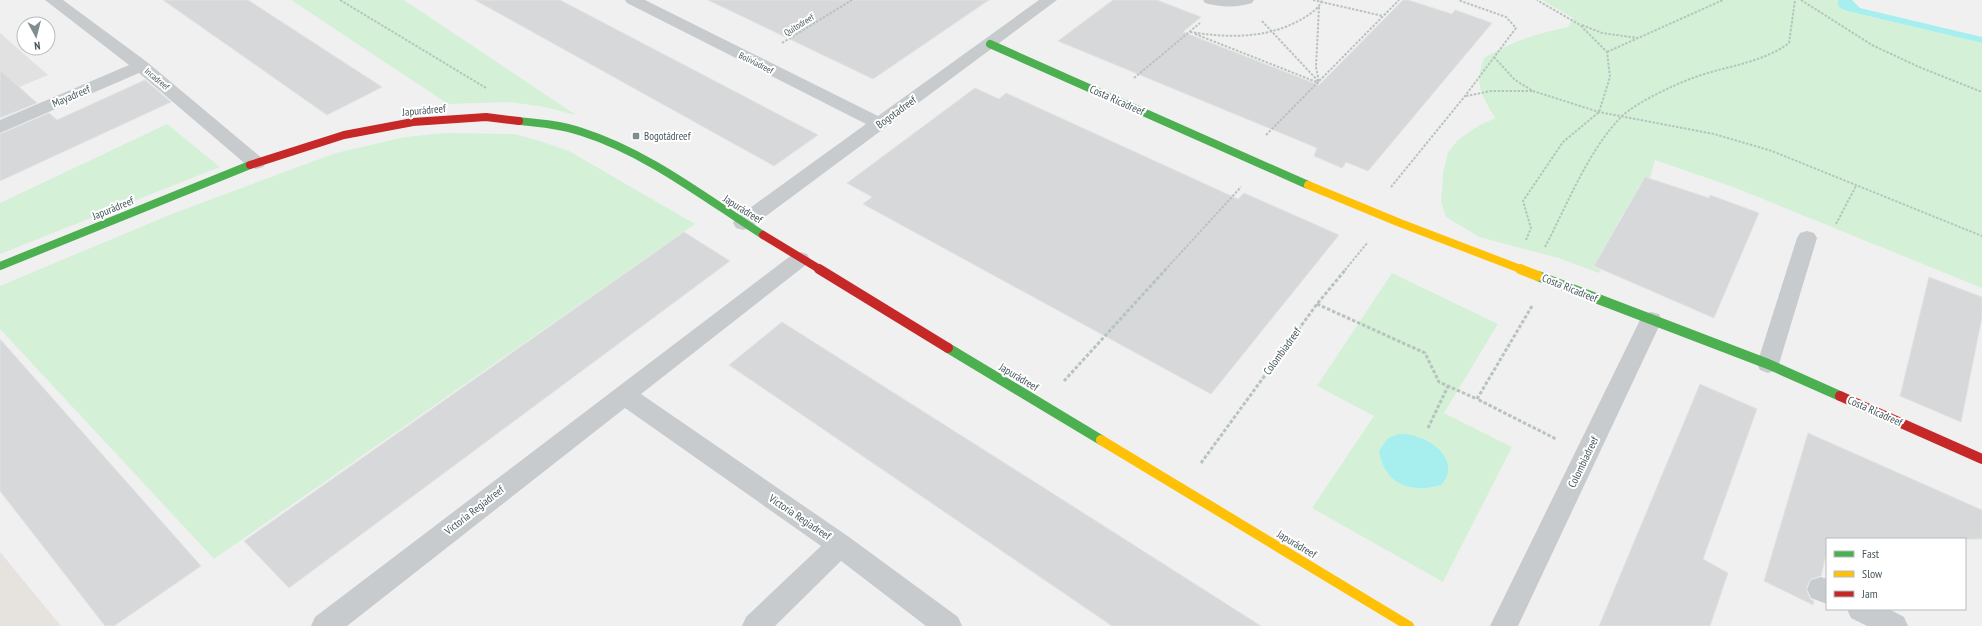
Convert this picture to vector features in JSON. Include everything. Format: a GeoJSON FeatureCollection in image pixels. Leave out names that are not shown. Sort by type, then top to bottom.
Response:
{"type":"FeatureCollection","features":[{"type":"Feature","properties":{"kind":"street","name":"Bogotadreef"},"geometry":{"type":"LineString","coordinates":[[743,223],[990,44],[1048,0]]}},
{"type":"Feature","properties":{"kind":"street"},"geometry":{"type":"LineString","coordinates":[[1212,0],[1244,1]]}},
{"type":"Feature","properties":{"kind":"street","name":"Incadreef"},"geometry":{"type":"LineString","coordinates":[[59,1],[141,66],[256,163]]}},
{"type":"Feature","properties":{"kind":"street","name":"Boliviadreef"},"geometry":{"type":"LineString","coordinates":[[640,1],[753,61],[880,124]]}},
{"type":"Feature","properties":{"kind":"street","name":"Costa Ricadreef"},"geometry":{"type":"LineString","coordinates":[[990,44],[1262,164],[1373,211],[1651,320],[1768,364],[1982,459]]}},
{"type":"Feature","properties":{"kind":"street","name":"Mayadreef"},"geometry":{"type":"LineString","coordinates":[[0,126],[141,66]]}},
{"type":"Feature","properties":{"kind":"street","name":"Japurádreef"},"geometry":{"type":"LineString","coordinates":[[0,266],[256,163],[344,135],[413,122],[486,117],[548,124],[590,134],[629,152],[800,259],[1409,626]]}},
{"type":"Feature","properties":{"kind":"street"},"geometry":{"type":"LineString","coordinates":[[1768,364],[1807,238]]}},
{"type":"Feature","properties":{"kind":"street","name":"Victoria Regiadreef"},"geometry":{"type":"LineString","coordinates":[[325,626],[623,394],[800,259]]}},
{"type":"Feature","properties":{"kind":"street","name":"Colombiadreef"},"geometry":{"type":"LineString","coordinates":[[1504,626],[1651,320]]}},
{"type":"Feature","properties":{"kind":"street","name":"Victoria Regiadreef"},"geometry":{"type":"LineString","coordinates":[[623,394],[840,545],[948,626]]}},
{"type":"Feature","properties":{"kind":"street","name":"Victoria Regiadreef"},"geometry":{"type":"LineString","coordinates":[[756,626],[840,545]]}},
{"type":"Feature","properties":{"kind":"street"},"geometry":{"type":"LineString","coordinates":[[1863,610],[1894,626]]}},
{"type":"Feature","properties":{"kind":"path"},"geometry":{"type":"LineString","coordinates":[[340,0],[486,88],[491,100],[486,117]]}},
{"type":"Feature","properties":{"kind":"path","name":"Quitodreef"},"geometry":{"type":"LineString","coordinates":[[753,61],[852,0]]}},
{"type":"Feature","properties":{"kind":"path"},"geometry":{"type":"LineString","coordinates":[[1111,97],[1214,11],[1212,0]]}},
{"type":"Feature","properties":{"kind":"path"},"geometry":{"type":"LineString","coordinates":[[1313,0],[1384,16]]}},
{"type":"Feature","properties":{"kind":"path"},"geometry":{"type":"LineString","coordinates":[[1244,156],[1319,83],[1399,0]]}},
{"type":"Feature","properties":{"kind":"path"},"geometry":{"type":"LineString","coordinates":[[1373,211],[1405,168],[1465,96],[1516,28],[1506,17],[1458,0]]}},
{"type":"Feature","properties":{"kind":"path"},"geometry":{"type":"LineString","coordinates":[[1537,0],[1580,25],[1602,33],[1639,38]]}},
{"type":"Feature","properties":{"kind":"path"},"geometry":{"type":"LineString","coordinates":[[1607,52],[1723,0]]}},
{"type":"Feature","properties":{"kind":"path"},"geometry":{"type":"LineString","coordinates":[[1477,399],[1535,300],[1532,273],[1586,168],[1607,134],[1622,116],[1635,106],[1690,78],[1776,53],[1789,43],[1795,0]]}},
{"type":"Feature","properties":{"kind":"path"},"geometry":{"type":"LineString","coordinates":[[1801,0],[1872,45],[1919,67],[1982,92]]}},
{"type":"Feature","properties":{"kind":"path"},"geometry":{"type":"LineString","coordinates":[[1244,1],[1274,32],[1319,83]]}},
{"type":"Feature","properties":{"kind":"path"},"geometry":{"type":"LineString","coordinates":[[1319,83],[1316,67],[1319,7],[1322,1]]}},
{"type":"Feature","properties":{"kind":"path"},"geometry":{"type":"LineString","coordinates":[[1189,32],[1226,36],[1249,36],[1274,32],[1299,22],[1319,7]]}},
{"type":"Feature","properties":{"kind":"path"},"geometry":{"type":"LineString","coordinates":[[1515,267],[1531,228],[1523,201],[1563,142],[1599,112],[1610,77],[1607,52],[1580,25]]}},
{"type":"Feature","properties":{"kind":"path"},"geometry":{"type":"LineString","coordinates":[[1189,32],[1319,83]]}},
{"type":"Feature","properties":{"kind":"path"},"geometry":{"type":"LineString","coordinates":[[1494,57],[1515,80],[1533,91],[1599,112],[1714,134],[1772,151],[1982,236]]}},
{"type":"Feature","properties":{"kind":"path"},"geometry":{"type":"LineString","coordinates":[[1465,96],[1477,92],[1533,91]]}},
{"type":"Feature","properties":{"kind":"path"},"geometry":{"type":"LineString","coordinates":[[1041,405],[1172,264],[1262,164]]}},
{"type":"Feature","properties":{"kind":"path","name":"Colombiadreef"},"geometry":{"type":"LineString","coordinates":[[1181,489],[1317,304],[1372,238],[1373,211]]}},
{"type":"Feature","properties":{"kind":"path"},"geometry":{"type":"LineString","coordinates":[[1317,304],[1425,353],[1439,382],[1477,399],[1587,454]]}},
{"type":"Feature","properties":{"kind":"path"},"geometry":{"type":"LineString","coordinates":[[1428,428],[1448,386]]}},
{"type":"Feature","properties":{"kind":"shaded area"},"geometry":{"type":"Polygon","coordinates":[[[0,33],[16,47],[16,56],[26,56],[48,75],[0,95],[0,33]]]}},
{"type":"Feature","properties":{"kind":"shaded area"},"geometry":{"type":"Polygon","coordinates":[[[0,552],[61,626],[0,626],[0,552]]]}},
{"type":"Feature","properties":{"kind":"green space"},"geometry":{"type":"Polygon","coordinates":[[[291,0],[404,0],[576,115],[544,107],[510,102],[448,104],[291,0]]]}},
{"type":"Feature","properties":{"kind":"green space"},"geometry":{"type":"Polygon","coordinates":[[[1542,0],[1838,0],[1838,4],[1847,11],[1982,43],[1982,288],[1733,187],[1655,160],[1650,178],[1645,177],[1637,189],[1642,192],[1640,196],[1635,194],[1627,207],[1632,210],[1630,214],[1624,212],[1616,226],[1622,229],[1620,234],[1613,232],[1593,267],[1601,270],[1599,273],[1558,258],[1479,237],[1446,217],[1441,202],[1443,173],[1448,152],[1458,140],[1478,126],[1495,118],[1480,89],[1479,83],[1481,67],[1484,58],[1525,39],[1545,32],[1568,27],[1573,18],[1542,0]]]}},
{"type":"Feature","properties":{"kind":"green space"},"geometry":{"type":"Polygon","coordinates":[[[167,124],[220,167],[0,254],[0,203],[167,124]]]}},
{"type":"Feature","properties":{"kind":"green space"},"geometry":{"type":"Polygon","coordinates":[[[445,133],[515,134],[569,151],[695,224],[214,559],[0,329],[0,286],[174,213],[336,153],[405,137],[445,133]]]}},
{"type":"Feature","properties":{"kind":"green space"},"geometry":{"type":"Polygon","coordinates":[[[1392,273],[1498,324],[1444,413],[1512,447],[1443,582],[1312,508],[1374,416],[1317,386],[1392,273]]]}},
{"type":"Feature","properties":{"kind":"water"},"geometry":{"type":"Polygon","coordinates":[[[1838,0],[1852,0],[1860,8],[1982,37],[1982,43],[1847,11],[1840,8],[1838,0]]]}},
{"type":"Feature","properties":{"kind":"water"},"geometry":{"type":"Polygon","coordinates":[[[1399,434],[1419,437],[1430,442],[1445,456],[1448,465],[1447,475],[1441,485],[1419,488],[1410,487],[1393,479],[1387,472],[1379,451],[1388,438],[1399,434]]]}},
{"type":"Feature","properties":{"kind":"building"},"geometry":{"type":"Polygon","coordinates":[[[163,0],[248,0],[382,87],[327,115],[163,0]]]}},
{"type":"Feature","properties":{"kind":"building"},"geometry":{"type":"Polygon","coordinates":[[[475,0],[560,0],[818,135],[774,166],[475,0]]]}},
{"type":"Feature","properties":{"kind":"building"},"geometry":{"type":"Polygon","coordinates":[[[708,0],[989,0],[873,79],[708,0]]]}},
{"type":"Feature","properties":{"kind":"building"},"geometry":{"type":"Polygon","coordinates":[[[1113,0],[1157,0],[1201,17],[1183,32],[1319,85],[1403,0],[1408,0],[1452,14],[1455,10],[1492,23],[1368,171],[1346,162],[1342,168],[1314,156],[1317,148],[1058,41],[1113,0]]]}},
{"type":"Feature","properties":{"kind":"building"},"geometry":{"type":"Polygon","coordinates":[[[0,70],[37,103],[0,118],[0,70]]]}},
{"type":"Feature","properties":{"kind":"building"},"geometry":{"type":"Polygon","coordinates":[[[145,80],[171,102],[0,181],[0,134],[49,113],[57,120],[145,80]]]}},
{"type":"Feature","properties":{"kind":"building"},"geometry":{"type":"Polygon","coordinates":[[[975,88],[999,99],[1006,93],[1238,199],[1244,193],[1339,235],[1211,394],[863,204],[872,197],[847,183],[975,88]]]}},
{"type":"Feature","properties":{"kind":"building"},"geometry":{"type":"Polygon","coordinates":[[[1645,177],[1709,198],[1710,195],[1759,213],[1714,318],[1594,266],[1645,177]]]}},
{"type":"Feature","properties":{"kind":"building"},"geometry":{"type":"Polygon","coordinates":[[[684,232],[730,261],[289,588],[244,541],[684,232]]]}},
{"type":"Feature","properties":{"kind":"building"},"geometry":{"type":"Polygon","coordinates":[[[1929,277],[1982,297],[1982,317],[1961,422],[1900,396],[1929,277]]]}},
{"type":"Feature","properties":{"kind":"building"},"geometry":{"type":"Polygon","coordinates":[[[782,322],[1261,626],[1112,626],[729,365],[782,322]]]}},
{"type":"Feature","properties":{"kind":"building"},"geometry":{"type":"Polygon","coordinates":[[[0,339],[201,566],[114,626],[105,626],[0,491],[0,339]]]}},
{"type":"Feature","properties":{"kind":"building"},"geometry":{"type":"Polygon","coordinates":[[[1700,384],[1757,409],[1703,559],[1728,573],[1710,626],[1599,626],[1700,384]]]}},
{"type":"Feature","properties":{"kind":"building"},"geometry":{"type":"Polygon","coordinates":[[[1808,433],[1982,510],[1982,539],[1826,538],[1826,555],[1821,576],[1811,579],[1806,588],[1810,599],[1814,601],[1813,605],[1764,581],[1808,433]]]}},
{"type":"Feature","properties":{"kind":"traffic: fast"},"geometry":{"type":"LineString","coordinates":[[990,44],[1308,185]]}},
{"type":"Feature","properties":{"kind":"traffic: fast"},"geometry":{"type":"LineString","coordinates":[[519,121],[574,129],[614,145],[679,181],[763,235]]}},
{"type":"Feature","properties":{"kind":"traffic: fast"},"geometry":{"type":"LineString","coordinates":[[0,266],[250,165]]}},
{"type":"Feature","properties":{"kind":"traffic: fast"},"geometry":{"type":"LineString","coordinates":[[1538,276],[1768,364],[1840,396]]}},
{"type":"Feature","properties":{"kind":"traffic: fast"},"geometry":{"type":"LineString","coordinates":[[948,348],[1101,440]]}},
{"type":"Feature","properties":{"kind":"traffic: slow"},"geometry":{"type":"LineString","coordinates":[[1308,185],[1400,223],[1538,276]]}},
{"type":"Feature","properties":{"kind":"traffic: slow"},"geometry":{"type":"LineString","coordinates":[[1101,440],[1409,626]]}},
{"type":"Feature","properties":{"kind":"traffic: jam"},"geometry":{"type":"LineString","coordinates":[[250,165],[344,135],[413,122],[486,117],[519,121]]}},
{"type":"Feature","properties":{"kind":"traffic: jam"},"geometry":{"type":"LineString","coordinates":[[763,235],[948,348]]}},
{"type":"Feature","properties":{"kind":"traffic: jam"},"geometry":{"type":"LineString","coordinates":[[1840,396],[1982,459]]}},
{"type":"Feature","properties":{"kind":"place","name":"Bogotádreef"},"geometry":{"type":"Point","coordinates":[636,136]}}]}
